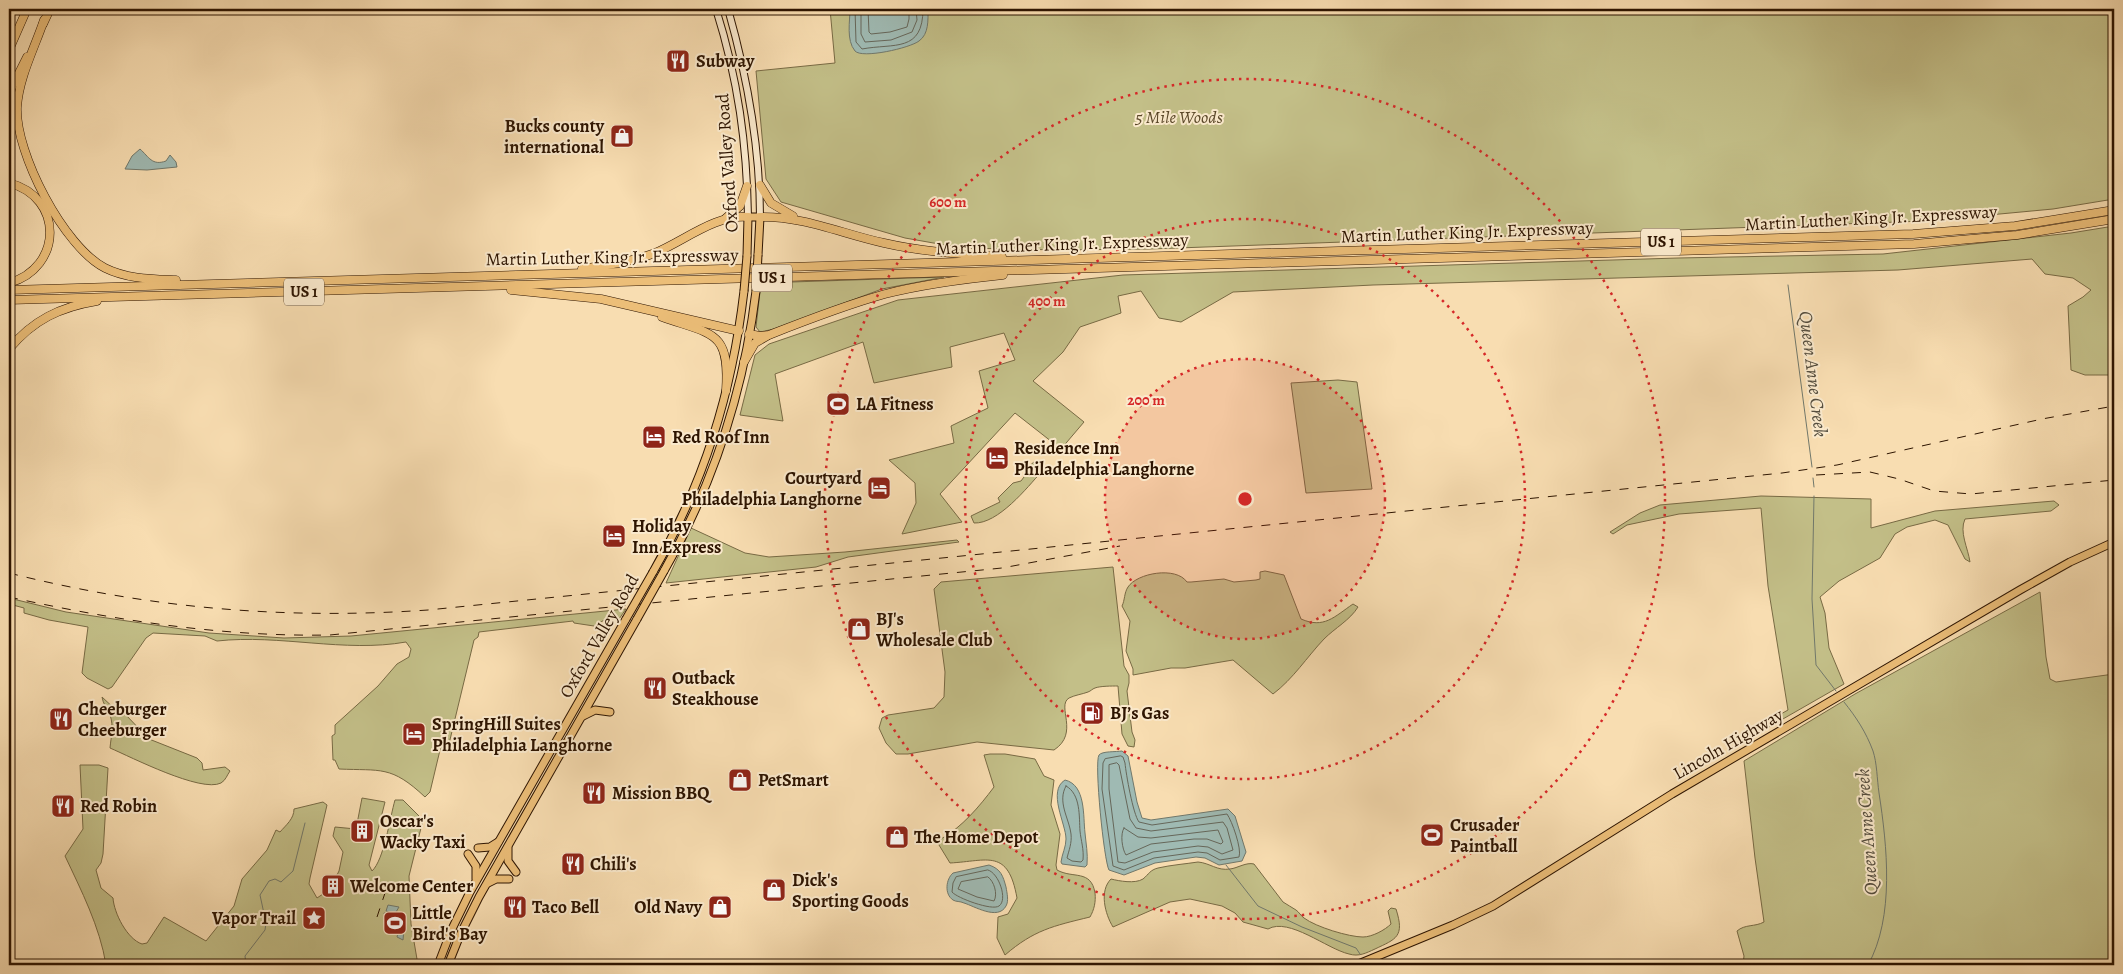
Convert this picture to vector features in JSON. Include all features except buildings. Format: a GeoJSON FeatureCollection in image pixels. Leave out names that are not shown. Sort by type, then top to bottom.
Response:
{"type":"FeatureCollection","features":[{"type":"Feature","properties":{"kind":"highway"},"geometry":{"type":"LineString","coordinates":[[9,93],[50,9]]}},
{"type":"Feature","properties":{"kind":"highway"},"geometry":{"type":"LineString","coordinates":[[9,41],[27,10]]}},
{"type":"Feature","properties":{"kind":"highway"},"geometry":{"type":"LineString","coordinates":[[9,50],[27,10]]}},
{"type":"Feature","properties":{"kind":"highway"},"geometry":{"type":"LineString","coordinates":[[44,20],[20,88],[17,115],[24,149],[36,178],[58,219],[72,240],[87,256],[114,272],[138,278],[210,283]]}},
{"type":"Feature","properties":{"kind":"highway"},"geometry":{"type":"LineString","coordinates":[[9,183],[25,189],[37,198],[46,212],[50,228],[47,250],[40,263],[24,277],[9,283]]}},
{"type":"Feature","properties":{"kind":"highway"},"geometry":{"type":"LineString","coordinates":[[760,185],[764,195],[774,206],[801,220],[856,236],[908,248],[1041,260]]}},
{"type":"Feature","properties":{"kind":"highway"},"geometry":{"type":"LineString","coordinates":[[552,273],[610,265],[642,257],[673,245],[722,220],[740,206],[747,186]]}},
{"type":"Feature","properties":{"kind":"highway","name":"Martin Luther King Jr. Expressway"},"geometry":{"type":"LineString","coordinates":[[9,290],[1922,234],[2016,226],[2114,210]]}},
{"type":"Feature","properties":{"kind":"highway"},"geometry":{"type":"LineString","coordinates":[[722,220],[733,217],[748,217]]}},
{"type":"Feature","properties":{"kind":"highway"},"geometry":{"type":"LineString","coordinates":[[760,217],[801,220]]}},
{"type":"Feature","properties":{"kind":"highway","name":"Martin Luther King Jr. Expressway"},"geometry":{"type":"LineString","coordinates":[[9,300],[1922,244],[2017,235],[2114,220]]}},
{"type":"Feature","properties":{"kind":"highway"},"geometry":{"type":"LineString","coordinates":[[744,362],[755,343],[769,335],[832,311],[901,291],[958,280],[1070,268]]}},
{"type":"Feature","properties":{"kind":"highway"},"geometry":{"type":"LineString","coordinates":[[474,287],[580,296],[739,331]]}},
{"type":"Feature","properties":{"kind":"highway"},"geometry":{"type":"LineString","coordinates":[[9,349],[32,325],[58,310],[85,303],[135,297]]}},
{"type":"Feature","properties":{"kind":"highway"},"geometry":{"type":"LineString","coordinates":[[634,307],[706,332],[716,339],[724,350],[727,360],[726,391]]}},
{"type":"Feature","properties":{"kind":"highway"},"geometry":{"type":"LineString","coordinates":[[749,334],[769,335]]}},
{"type":"Feature","properties":{"kind":"main road","name":"Oxford Valley Road"},"geometry":{"type":"LineString","coordinates":[[438,965],[451,930],[475,882],[673,536],[699,479],[714,440],[739,331],[747,256],[748,217],[747,186],[737,85],[716,9]]}},
{"type":"Feature","properties":{"kind":"main road","name":"Oxford Valley Road"},"geometry":{"type":"LineString","coordinates":[[448,965],[465,923],[690,523],[711,475],[728,427],[744,362],[756,291],[760,185],[752,117],[728,9]]}},
{"type":"Feature","properties":{"kind":"main road"},"geometry":{"type":"LineString","coordinates":[[748,217],[760,217]]}},
{"type":"Feature","properties":{"kind":"main road"},"geometry":{"type":"LineString","coordinates":[[739,331],[749,334]]}},
{"type":"Feature","properties":{"kind":"main road","name":"Lincoln Highway"},"geometry":{"type":"LineString","coordinates":[[1356,965],[1453,925],[1493,906],[1672,794],[2020,590],[2070,562],[2114,542]]}},
{"type":"Feature","properties":{"kind":"main road"},"geometry":{"type":"LineString","coordinates":[[580,718],[594,710],[610,712]]}},
{"type":"Feature","properties":{"kind":"main road"},"geometry":{"type":"LineString","coordinates":[[478,848],[490,848],[500,840]]}},
{"type":"Feature","properties":{"kind":"main road"},"geometry":{"type":"LineString","coordinates":[[510,842],[508,861],[516,872]]}},
{"type":"Feature","properties":{"kind":"main road"},"geometry":{"type":"LineString","coordinates":[[468,854],[476,866],[475,882]]}},
{"type":"Feature","properties":{"kind":"main road"},"geometry":{"type":"LineString","coordinates":[[486,885],[496,879],[509,879]]}},
{"type":"Feature","properties":{"kind":"green space","name":"5 Mile Woods"},"geometry":{"type":"Polygon","coordinates":[[[830,9],[2114,9],[2114,199],[2053,209],[1925,221],[1150,249],[962,248],[905,238],[781,202],[766,179],[756,71],[835,63],[830,9]]]}},
{"type":"Feature","properties":{"kind":"green space"},"geometry":{"type":"Polygon","coordinates":[[[2114,226],[2114,375],[2085,375],[2071,370],[2068,306],[2091,290],[2073,278],[2045,274],[2032,259],[1898,270],[1373,285],[1233,292],[1181,322],[1159,318],[1141,291],[1118,296],[1121,313],[1080,327],[1063,352],[1033,381],[1084,422],[1061,449],[1015,413],[940,494],[962,522],[902,534],[916,503],[915,483],[889,460],[954,443],[951,426],[988,408],[979,371],[1015,360],[1004,333],[950,347],[952,367],[874,383],[863,342],[775,374],[783,421],[740,415],[755,355],[769,344],[898,300],[1123,275],[1678,258],[1883,254],[2071,233],[2114,226]]]}},
{"type":"Feature","properties":{"kind":"green space"},"geometry":{"type":"Polygon","coordinates":[[[944,277],[882,289],[774,329],[760,332],[756,327],[761,283],[944,277]]]}},
{"type":"Feature","properties":{"kind":"green space"},"geometry":{"type":"Polygon","coordinates":[[[1338,380],[1357,382],[1372,489],[1306,493],[1291,383],[1338,380]]]}},
{"type":"Feature","properties":{"kind":"green space"},"geometry":{"type":"Polygon","coordinates":[[[1035,461],[1041,466],[1042,471],[1020,495],[993,518],[974,523],[971,516],[1000,502],[998,498],[1013,483],[1021,481],[1026,469],[1035,461]]]}},
{"type":"Feature","properties":{"kind":"green space"},"geometry":{"type":"Polygon","coordinates":[[[1761,496],[1871,499],[1871,528],[1935,511],[2054,501],[2059,505],[2051,511],[1965,519],[1963,535],[1970,562],[1965,559],[1948,525],[1935,520],[1907,527],[1895,534],[1880,558],[1839,581],[1820,597],[1825,613],[1829,648],[1844,684],[1741,743],[1742,736],[1788,710],[1768,586],[1761,508],[1679,514],[1627,525],[1613,534],[1610,532],[1640,513],[1660,505],[1761,496]]]}},
{"type":"Feature","properties":{"kind":"green space"},"geometry":{"type":"Polygon","coordinates":[[[691,528],[745,553],[769,557],[845,552],[957,540],[959,542],[848,557],[816,567],[666,583],[691,528]]]}},
{"type":"Feature","properties":{"kind":"green space"},"geometry":{"type":"Polygon","coordinates":[[[1113,567],[1124,666],[1129,675],[1127,691],[1132,732],[1135,740],[1134,747],[1128,746],[1122,734],[1118,686],[1097,687],[1069,698],[1065,707],[1067,728],[1065,736],[1062,743],[1054,750],[977,742],[908,754],[896,754],[886,743],[879,728],[882,718],[888,715],[934,708],[944,697],[945,672],[934,589],[941,582],[1113,567]]]}},
{"type":"Feature","properties":{"kind":"green space"},"geometry":{"type":"Polygon","coordinates":[[[1265,571],[1284,575],[1301,619],[1316,623],[1323,622],[1353,604],[1358,607],[1347,620],[1324,639],[1293,675],[1273,694],[1233,660],[1133,675],[1133,669],[1126,651],[1130,621],[1122,606],[1127,589],[1133,582],[1148,575],[1166,573],[1182,577],[1187,582],[1224,579],[1234,582],[1260,579],[1260,572],[1265,571]]]}},
{"type":"Feature","properties":{"kind":"green space"},"geometry":{"type":"Polygon","coordinates":[[[2040,592],[2050,679],[2056,682],[2114,674],[2114,965],[1743,965],[1744,956],[1737,931],[1743,927],[1764,922],[1744,761],[1855,694],[2040,592]]]}},
{"type":"Feature","properties":{"kind":"green space"},"geometry":{"type":"Polygon","coordinates":[[[9,598],[66,612],[209,633],[284,638],[351,636],[626,609],[619,619],[606,619],[594,626],[574,623],[573,621],[479,632],[478,637],[474,640],[448,748],[445,752],[443,745],[440,750],[430,792],[425,797],[403,779],[394,775],[376,770],[339,769],[335,760],[333,760],[332,736],[335,734],[335,725],[378,686],[397,664],[409,657],[411,649],[406,642],[359,646],[241,639],[217,641],[205,636],[153,633],[146,638],[112,687],[108,689],[87,678],[82,673],[88,627],[24,613],[24,608],[9,604],[9,598]]]}},
{"type":"Feature","properties":{"kind":"green space"},"geometry":{"type":"Polygon","coordinates":[[[102,697],[117,711],[124,713],[149,739],[197,758],[202,763],[203,770],[225,767],[230,771],[221,783],[211,785],[198,783],[166,773],[110,748],[112,723],[102,697]]]}},
{"type":"Feature","properties":{"kind":"green space"},"geometry":{"type":"Polygon","coordinates":[[[1005,754],[1035,759],[1044,776],[1054,780],[1051,805],[1060,834],[1057,870],[1080,876],[1090,881],[1095,893],[1093,912],[1090,917],[1065,923],[1035,934],[1005,955],[997,938],[998,917],[1008,914],[1017,898],[1008,871],[1002,864],[994,861],[950,863],[939,845],[941,839],[970,816],[994,787],[984,755],[1005,754]]]}},
{"type":"Feature","properties":{"kind":"green space"},"geometry":{"type":"Polygon","coordinates":[[[80,765],[99,765],[108,768],[103,854],[101,863],[96,870],[101,888],[113,898],[122,925],[131,937],[142,944],[147,943],[164,917],[206,941],[234,906],[242,879],[267,850],[276,830],[280,832],[289,822],[293,816],[294,809],[323,802],[327,805],[309,884],[317,898],[329,890],[327,887],[329,878],[337,875],[339,871],[343,852],[333,836],[335,827],[356,829],[362,798],[385,802],[369,865],[372,871],[380,858],[395,800],[403,800],[423,820],[409,876],[411,924],[418,965],[106,965],[95,923],[65,856],[83,829],[80,765]]]}},
{"type":"Feature","properties":{"kind":"green space"},"geometry":{"type":"Polygon","coordinates":[[[1198,862],[1225,869],[1254,864],[1283,902],[1296,910],[1304,918],[1324,928],[1357,937],[1370,936],[1382,931],[1391,924],[1388,911],[1391,908],[1396,909],[1399,918],[1399,931],[1397,936],[1388,942],[1365,953],[1353,955],[1340,951],[1297,930],[1277,926],[1268,929],[1243,922],[1235,913],[1222,906],[1190,899],[1170,902],[1113,927],[1104,903],[1105,890],[1111,879],[1131,882],[1140,881],[1151,871],[1158,868],[1198,862]]]}},
{"type":"Feature","properties":{"kind":"water"},"geometry":{"type":"Polygon","coordinates":[[[850,9],[928,9],[925,35],[919,41],[906,47],[886,52],[859,53],[852,47],[850,41],[850,9]]]}},
{"type":"Feature","properties":{"kind":"water"},"geometry":{"type":"Polygon","coordinates":[[[140,149],[154,162],[166,161],[170,155],[176,162],[177,167],[147,170],[125,169],[132,156],[140,149]]]}},
{"type":"Feature","properties":{"kind":"water"},"geometry":{"type":"Polygon","coordinates":[[[1122,751],[1128,756],[1142,818],[1151,820],[1228,809],[1235,816],[1246,852],[1242,861],[1219,865],[1205,858],[1196,857],[1155,863],[1124,875],[1109,870],[1100,812],[1098,762],[1099,755],[1101,754],[1122,751]]]}},
{"type":"Feature","properties":{"kind":"water"},"geometry":{"type":"Polygon","coordinates":[[[1065,780],[1077,788],[1082,802],[1087,856],[1087,865],[1085,867],[1062,864],[1061,862],[1066,839],[1057,800],[1060,785],[1065,780]]]}},
{"type":"Feature","properties":{"kind":"water"},"geometry":{"type":"Polygon","coordinates":[[[989,865],[999,871],[1005,883],[1007,902],[1002,910],[997,912],[986,911],[963,902],[954,901],[950,897],[947,886],[953,873],[989,865]]]}},
{"type":"Feature","properties":{"kind":"water","name":"Little Bird's Bay"},"geometry":{"type":"Polygon","coordinates":[[[388,905],[399,907],[396,912],[401,913],[404,923],[401,928],[393,931],[404,929],[403,940],[397,937],[398,933],[393,933],[389,930],[384,913],[394,913],[386,911],[388,905]]]}},
{"type":"Feature","properties":{"kind":"waterway","name":"Queen Anne Creek"},"geometry":{"type":"LineString","coordinates":[[1788,285],[1812,467]]}},
{"type":"Feature","properties":{"kind":"waterway","name":"Queen Anne Creek"},"geometry":{"type":"LineString","coordinates":[[1813,478],[1814,487]]}},
{"type":"Feature","properties":{"kind":"waterway","name":"Queen Anne Creek"},"geometry":{"type":"LineString","coordinates":[[1814,496],[1812,599],[1816,665],[1836,691]]}},
{"type":"Feature","properties":{"kind":"waterway","name":"Queen Anne Creek"},"geometry":{"type":"LineString","coordinates":[[1844,702],[1853,713],[1873,751],[1884,835],[1887,881],[1885,903],[1877,946],[1868,965]]}},
{"type":"Feature","properties":{"kind":"waterway"},"geometry":{"type":"LineString","coordinates":[[246,965],[245,956],[265,930],[266,923],[260,895],[269,881],[275,879],[281,882],[293,871],[305,823]]}},
{"type":"Feature","properties":{"kind":"waterway"},"geometry":{"type":"LineString","coordinates":[[1226,865],[1258,906],[1302,927],[1356,948],[1360,954]]}},
{"type":"Feature","properties":{"kind":"railway"},"geometry":{"type":"LineString","coordinates":[[9,573],[113,595],[217,608],[321,613],[428,610],[1782,473],[1837,465],[2042,419],[2114,406]]}},
{"type":"Feature","properties":{"kind":"railway"},"geometry":{"type":"LineString","coordinates":[[1816,475],[1870,472],[1899,479],[1934,491],[1971,494],[2114,480]]}},
{"type":"Feature","properties":{"kind":"railway"},"geometry":{"type":"LineString","coordinates":[[9,597],[128,620],[209,630],[290,635],[330,635],[1002,568],[1120,546]]}},
{"type":"Feature","properties":{"kind":"railway"},"geometry":{"type":"LineString","coordinates":[[377,917],[385,893]]}},
{"type":"Feature","properties":{"kind":"place","name":"Subway"},"geometry":{"type":"Point","coordinates":[678,61]}},
{"type":"Feature","properties":{"kind":"place","name":"Bucks county international"},"geometry":{"type":"Point","coordinates":[622,136]}},
{"type":"Feature","properties":{"kind":"place","name":"LA Fitness"},"geometry":{"type":"Point","coordinates":[838,404]}},
{"type":"Feature","properties":{"kind":"place","name":"Red Roof Inn"},"geometry":{"type":"Point","coordinates":[654,437]}},
{"type":"Feature","properties":{"kind":"place","name":"Residence Inn Philadelphia Langhorne"},"geometry":{"type":"Point","coordinates":[997,458]}},
{"type":"Feature","properties":{"kind":"place","name":"Courtyard Philadelphia Langhorne"},"geometry":{"type":"Point","coordinates":[879,488]}},
{"type":"Feature","properties":{"kind":"place","name":"Holiday Inn Express"},"geometry":{"type":"Point","coordinates":[614,536]}},
{"type":"Feature","properties":{"kind":"place","name":"BJ's Wholesale Club"},"geometry":{"type":"Point","coordinates":[859,629]}},
{"type":"Feature","properties":{"kind":"place","name":"Outback Steakhouse"},"geometry":{"type":"Point","coordinates":[655,688]}},
{"type":"Feature","properties":{"kind":"place","name":"BJ’s Gas"},"geometry":{"type":"Point","coordinates":[1092,713]}},
{"type":"Feature","properties":{"kind":"place","name":"Cheeburger Cheeburger"},"geometry":{"type":"Point","coordinates":[61,719]}},
{"type":"Feature","properties":{"kind":"place","name":"SpringHill Suites Philadelphia Langhorne"},"geometry":{"type":"Point","coordinates":[414,734]}},
{"type":"Feature","properties":{"kind":"place","name":"PetSmart"},"geometry":{"type":"Point","coordinates":[740,780]}},
{"type":"Feature","properties":{"kind":"place","name":"Mission BBQ"},"geometry":{"type":"Point","coordinates":[594,793]}},
{"type":"Feature","properties":{"kind":"place","name":"Red Robin"},"geometry":{"type":"Point","coordinates":[63,806]}},
{"type":"Feature","properties":{"kind":"place","name":"Oscar's Wacky Taxi"},"geometry":{"type":"Point","coordinates":[362,831]}},
{"type":"Feature","properties":{"kind":"place","name":"Crusader Paintball"},"geometry":{"type":"Point","coordinates":[1432,835]}},
{"type":"Feature","properties":{"kind":"place","name":"The Home Depot"},"geometry":{"type":"Point","coordinates":[897,837]}},
{"type":"Feature","properties":{"kind":"place","name":"Chili's"},"geometry":{"type":"Point","coordinates":[573,864]}},
{"type":"Feature","properties":{"kind":"place","name":"Welcome Center"},"geometry":{"type":"Point","coordinates":[333,886]}},
{"type":"Feature","properties":{"kind":"place","name":"Dick's Sporting Goods"},"geometry":{"type":"Point","coordinates":[774,890]}},
{"type":"Feature","properties":{"kind":"place","name":"Taco Bell"},"geometry":{"type":"Point","coordinates":[515,907]}},
{"type":"Feature","properties":{"kind":"place","name":"Old Navy"},"geometry":{"type":"Point","coordinates":[720,907]}},
{"type":"Feature","properties":{"kind":"place","name":"Vapor Trail"},"geometry":{"type":"Point","coordinates":[314,918]}},
{"type":"Feature","properties":{"kind":"place","name":"Little Bird's Bay"},"geometry":{"type":"Point","coordinates":[395,923]}}]}
